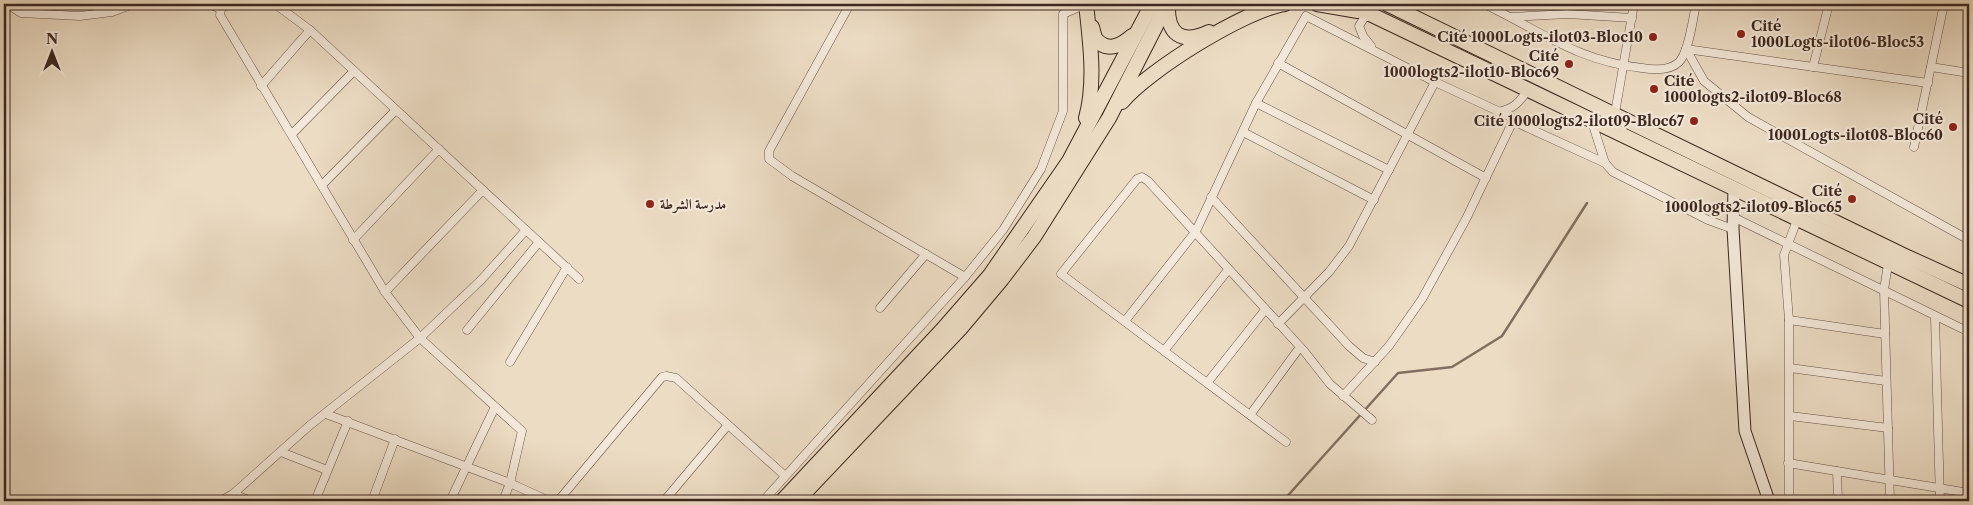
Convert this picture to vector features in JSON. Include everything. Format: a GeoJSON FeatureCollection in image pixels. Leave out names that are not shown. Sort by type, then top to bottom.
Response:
{"type":"FeatureCollection","features":[{"type":"Feature","properties":{"kind":"highway"},"geometry":{"type":"LineString","coordinates":[[1087,4],[1093,32],[1098,43],[1108,47],[1115,47],[1133,36]]}},
{"type":"Feature","properties":{"kind":"highway"},"geometry":{"type":"LineString","coordinates":[[1080,141],[1089,107],[1091,70],[1087,4]]}},
{"type":"Feature","properties":{"kind":"highway"},"geometry":{"type":"LineString","coordinates":[[782,501],[936,337],[990,274],[1053,187],[1080,141],[1133,36],[1152,4]]}},
{"type":"Feature","properties":{"kind":"highway"},"geometry":{"type":"LineString","coordinates":[[1168,4],[1168,17],[1172,30],[1192,38],[1230,22],[1265,4]]}},
{"type":"Feature","properties":{"kind":"highway"},"geometry":{"type":"LineString","coordinates":[[797,501],[960,329],[1002,280],[1058,200],[1109,118],[1168,4]]}},
{"type":"Feature","properties":{"kind":"highway"},"geometry":{"type":"LineString","coordinates":[[1109,118],[1130,92],[1161,68],[1260,11],[1285,4]]}},
{"type":"Feature","properties":{"kind":"highway"},"geometry":{"type":"LineString","coordinates":[[1317,4],[1373,14]]}},
{"type":"Feature","properties":{"kind":"highway"},"geometry":{"type":"LineString","coordinates":[[1349,4],[1373,14],[1527,91],[1591,119],[1888,264],[1969,301]]}},
{"type":"Feature","properties":{"kind":"highway"},"geometry":{"type":"LineString","coordinates":[[1387,4],[1969,285]]}},
{"type":"Feature","properties":{"kind":"highway"},"geometry":{"type":"LineString","coordinates":[[1919,262],[1969,274]]}},
{"type":"Feature","properties":{"kind":"highway"},"geometry":{"type":"LineString","coordinates":[[1941,289],[1969,307]]}},
{"type":"Feature","properties":{"kind":"street"},"geometry":{"type":"LineString","coordinates":[[7,4],[21,13],[80,16],[112,12],[133,4]]}},
{"type":"Feature","properties":{"kind":"street"},"geometry":{"type":"LineString","coordinates":[[209,4],[224,6],[220,14],[385,292],[420,338],[522,431],[523,435],[510,483],[503,501]]}},
{"type":"Feature","properties":{"kind":"street"},"geometry":{"type":"LineString","coordinates":[[274,4],[310,30],[579,279]]}},
{"type":"Feature","properties":{"kind":"street"},"geometry":{"type":"LineString","coordinates":[[850,4],[769,151],[769,159],[792,176],[965,277]]}},
{"type":"Feature","properties":{"kind":"street"},"geometry":{"type":"LineString","coordinates":[[763,501],[784,475],[965,277],[1003,230],[1042,169],[1063,111],[1063,14],[1087,4]]}},
{"type":"Feature","properties":{"kind":"street"},"geometry":{"type":"LineString","coordinates":[[1484,4],[1511,17],[1535,32],[1591,58],[1624,66],[1654,70],[1670,68],[1679,62],[1686,50],[1696,4]]}},
{"type":"Feature","properties":{"kind":"street"},"geometry":{"type":"LineString","coordinates":[[1615,113],[1634,4]]}},
{"type":"Feature","properties":{"kind":"street"},"geometry":{"type":"LineString","coordinates":[[1813,67],[1829,4]]}},
{"type":"Feature","properties":{"kind":"street"},"geometry":{"type":"LineString","coordinates":[[1914,147],[1944,4]]}},
{"type":"Feature","properties":{"kind":"street"},"geometry":{"type":"LineString","coordinates":[[1373,14],[1364,18],[1359,26],[1363,36],[1374,50]]}},
{"type":"Feature","properties":{"kind":"street"},"geometry":{"type":"LineString","coordinates":[[1511,17],[1568,14],[1632,18]]}},
{"type":"Feature","properties":{"kind":"street"},"geometry":{"type":"LineString","coordinates":[[1125,322],[1196,231],[1256,103],[1306,16],[1435,82],[1511,117],[1513,121],[1605,163]]}},
{"type":"Feature","properties":{"kind":"street"},"geometry":{"type":"LineString","coordinates":[[261,86],[310,30]]}},
{"type":"Feature","properties":{"kind":"street"},"geometry":{"type":"LineString","coordinates":[[1686,50],[1928,83]]}},
{"type":"Feature","properties":{"kind":"street"},"geometry":{"type":"LineString","coordinates":[[1686,50],[1704,81],[1748,117],[1969,240]]}},
{"type":"Feature","properties":{"kind":"street"},"geometry":{"type":"LineString","coordinates":[[1278,63],[1486,178]]}},
{"type":"Feature","properties":{"kind":"street"},"geometry":{"type":"LineString","coordinates":[[1931,67],[1969,73]]}},
{"type":"Feature","properties":{"kind":"street"},"geometry":{"type":"LineString","coordinates":[[292,134],[354,71]]}},
{"type":"Feature","properties":{"kind":"street"},"geometry":{"type":"LineString","coordinates":[[1278,324],[1339,261],[1359,229],[1435,82]]}},
{"type":"Feature","properties":{"kind":"street"},"geometry":{"type":"LineString","coordinates":[[1498,112],[1510,109],[1521,101],[1527,91]]}},
{"type":"Feature","properties":{"kind":"street"},"geometry":{"type":"LineString","coordinates":[[1256,103],[1389,170]]}},
{"type":"Feature","properties":{"kind":"street"},"geometry":{"type":"LineString","coordinates":[[322,185],[396,110]]}},
{"type":"Feature","properties":{"kind":"street"},"geometry":{"type":"LineString","coordinates":[[1591,119],[1596,142],[1605,163],[1613,172],[1708,220],[1733,223],[1788,243],[1935,317],[1969,332]]}},
{"type":"Feature","properties":{"kind":"street"},"geometry":{"type":"LineString","coordinates":[[1343,396],[1376,362],[1422,299],[1486,178],[1513,121]]}},
{"type":"Feature","properties":{"kind":"street"},"geometry":{"type":"LineString","coordinates":[[1243,132],[1374,200]]}},
{"type":"Feature","properties":{"kind":"street"},"geometry":{"type":"LineString","coordinates":[[353,240],[439,149]]}},
{"type":"Feature","properties":{"kind":"street"},"geometry":{"type":"LineString","coordinates":[[1286,442],[1061,274],[1137,179],[1142,177],[1148,181],[1196,231],[1228,270],[1300,347],[1330,384],[1372,420]]}},
{"type":"Feature","properties":{"kind":"street"},"geometry":{"type":"LineString","coordinates":[[1734,188],[1733,223],[1745,431],[1769,501]]}},
{"type":"Feature","properties":{"kind":"street"},"geometry":{"type":"LineString","coordinates":[[385,292],[483,190]]}},
{"type":"Feature","properties":{"kind":"street"},"geometry":{"type":"LineString","coordinates":[[1211,197],[1349,346],[1363,358],[1376,362]]}},
{"type":"Feature","properties":{"kind":"street"},"geometry":{"type":"LineString","coordinates":[[1789,501],[1790,320],[1784,255],[1797,220]]}},
{"type":"Feature","properties":{"kind":"street"},"geometry":{"type":"LineString","coordinates":[[222,501],[233,494],[309,426],[420,338],[481,280],[526,230]]}},
{"type":"Feature","properties":{"kind":"street"},"geometry":{"type":"LineString","coordinates":[[467,330],[540,242]]}},
{"type":"Feature","properties":{"kind":"street"},"geometry":{"type":"LineString","coordinates":[[880,308],[926,254]]}},
{"type":"Feature","properties":{"kind":"street"},"geometry":{"type":"LineString","coordinates":[[1888,264],[1884,290],[1890,501]]}},
{"type":"Feature","properties":{"kind":"street"},"geometry":{"type":"LineString","coordinates":[[510,362],[567,268]]}},
{"type":"Feature","properties":{"kind":"street"},"geometry":{"type":"LineString","coordinates":[[1164,351],[1228,270]]}},
{"type":"Feature","properties":{"kind":"street"},"geometry":{"type":"LineString","coordinates":[[1208,383],[1265,310]]}},
{"type":"Feature","properties":{"kind":"street"},"geometry":{"type":"LineString","coordinates":[[1935,317],[1940,501]]}},
{"type":"Feature","properties":{"kind":"street"},"geometry":{"type":"LineString","coordinates":[[1790,320],[1885,334]]}},
{"type":"Feature","properties":{"kind":"street"},"geometry":{"type":"LineString","coordinates":[[1250,415],[1300,347]]}},
{"type":"Feature","properties":{"kind":"street"},"geometry":{"type":"LineString","coordinates":[[1790,368],[1886,381]]}},
{"type":"Feature","properties":{"kind":"street"},"geometry":{"type":"LineString","coordinates":[[558,501],[662,377],[666,376],[676,378],[784,475]]}},
{"type":"Feature","properties":{"kind":"street"},"geometry":{"type":"LineString","coordinates":[[450,501],[495,407]]}},
{"type":"Feature","properties":{"kind":"street"},"geometry":{"type":"LineString","coordinates":[[326,414],[510,483],[549,501]]}},
{"type":"Feature","properties":{"kind":"street"},"geometry":{"type":"LineString","coordinates":[[1790,416],[1888,428]]}},
{"type":"Feature","properties":{"kind":"street"},"geometry":{"type":"LineString","coordinates":[[314,501],[348,421]]}},
{"type":"Feature","properties":{"kind":"street"},"geometry":{"type":"LineString","coordinates":[[664,501],[728,425]]}},
{"type":"Feature","properties":{"kind":"street"},"geometry":{"type":"LineString","coordinates":[[372,501],[395,439]]}},
{"type":"Feature","properties":{"kind":"street"},"geometry":{"type":"LineString","coordinates":[[281,452],[327,470]]}},
{"type":"Feature","properties":{"kind":"street"},"geometry":{"type":"LineString","coordinates":[[1788,463],[1969,493]]}},
{"type":"Feature","properties":{"kind":"street"},"geometry":{"type":"LineString","coordinates":[[1837,470],[1838,501]]}},
{"type":"Feature","properties":{"kind":"street"},"geometry":{"type":"LineString","coordinates":[[233,494],[251,501]]}},
{"type":"Feature","properties":{"kind":"waterway"},"geometry":{"type":"LineString","coordinates":[[1283,501],[1398,373],[1452,367],[1502,336],[1587,203]]}},
{"type":"Feature","properties":{"kind":"place","name":"Cité 1000Logts-ilot06-Bloc53"},"geometry":{"type":"Point","coordinates":[1741,34]}},
{"type":"Feature","properties":{"kind":"place","name":"Cité 1000Logts-ilot03-Bloc10"},"geometry":{"type":"Point","coordinates":[1653,37]}},
{"type":"Feature","properties":{"kind":"place","name":"Cité 1000logts2-ilot10-Bloc69"},"geometry":{"type":"Point","coordinates":[1569,64]}},
{"type":"Feature","properties":{"kind":"place","name":"Cité 1000logts2-ilot09-Bloc68"},"geometry":{"type":"Point","coordinates":[1654,89]}},
{"type":"Feature","properties":{"kind":"place","name":"Cité 1000logts2-ilot09-Bloc67"},"geometry":{"type":"Point","coordinates":[1694,121]}},
{"type":"Feature","properties":{"kind":"place","name":"Cité 1000Logts-ilot08-Bloc60"},"geometry":{"type":"Point","coordinates":[1953,127]}},
{"type":"Feature","properties":{"kind":"place","name":"Cité 1000logts2-ilot09-Bloc65"},"geometry":{"type":"Point","coordinates":[1852,199]}},
{"type":"Feature","properties":{"kind":"place","name":"مدرسة الشرطة"},"geometry":{"type":"Point","coordinates":[650,204]}}]}
